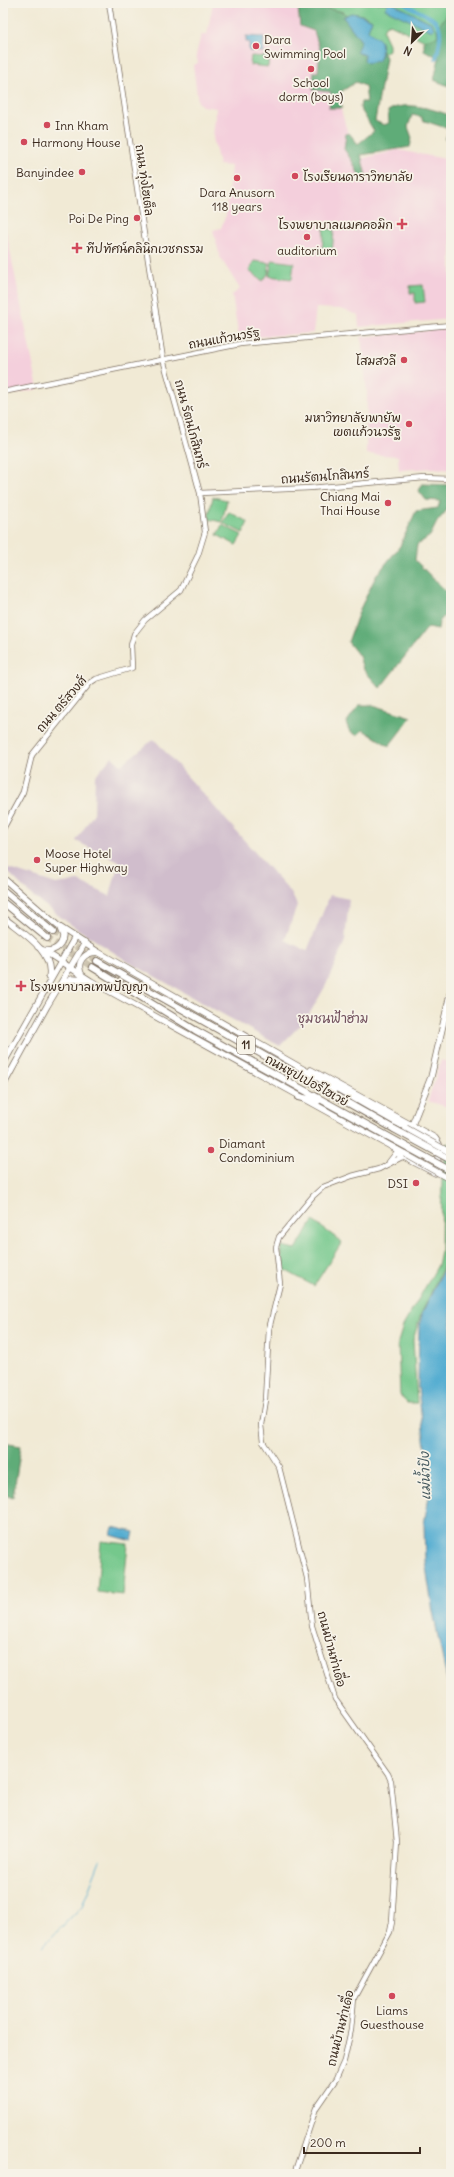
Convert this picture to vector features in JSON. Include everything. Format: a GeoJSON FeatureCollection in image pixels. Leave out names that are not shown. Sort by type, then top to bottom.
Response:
{"type":"FeatureCollection","features":[{"type":"Feature","properties":{"kind":"highway"},"geometry":{"type":"LineString","coordinates":[[3,890],[53,932]]}},
{"type":"Feature","properties":{"kind":"highway"},"geometry":{"type":"LineString","coordinates":[[3,902],[47,938]]}},
{"type":"Feature","properties":{"kind":"highway","name":"ถนนซุปเปอร์ไฮเวย์"},"geometry":{"type":"LineString","coordinates":[[97,961],[451,1160]]}},
{"type":"Feature","properties":{"kind":"highway","name":"ถนนซุปเปอร์ไฮเวย์"},"geometry":{"type":"LineString","coordinates":[[92,968],[195,1030],[451,1171]]}},
{"type":"Feature","properties":{"kind":"highway"},"geometry":{"type":"LineString","coordinates":[[317,1076],[342,1100]]}},
{"type":"Feature","properties":{"kind":"highway"},"geometry":{"type":"LineString","coordinates":[[299,1097],[326,1103]]}},
{"type":"Feature","properties":{"kind":"main road"},"geometry":{"type":"LineString","coordinates":[[3,878],[58,926],[98,952],[451,1154]]}},
{"type":"Feature","properties":{"kind":"main road"},"geometry":{"type":"LineString","coordinates":[[3,917],[40,948],[84,977],[432,1172],[437,1172],[439,1144],[435,1138],[326,1076],[296,1064]]}},
{"type":"Feature","properties":{"kind":"main road"},"geometry":{"type":"LineString","coordinates":[[40,948],[52,950],[61,944],[62,932],[58,926]]}},
{"type":"Feature","properties":{"kind":"main road"},"geometry":{"type":"LineString","coordinates":[[3,1064],[75,937]]}},
{"type":"Feature","properties":{"kind":"main road"},"geometry":{"type":"LineString","coordinates":[[3,1086],[69,968],[85,943]]}},
{"type":"Feature","properties":{"kind":"main road"},"geometry":{"type":"LineString","coordinates":[[40,948],[47,955],[50,963],[49,981]]}},
{"type":"Feature","properties":{"kind":"main road"},"geometry":{"type":"LineString","coordinates":[[84,977],[80,970],[81,959],[86,954],[98,952]]}},
{"type":"Feature","properties":{"kind":"main road"},"geometry":{"type":"LineString","coordinates":[[57,989],[72,979],[91,981]]}},
{"type":"Feature","properties":{"kind":"main road"},"geometry":{"type":"LineString","coordinates":[[412,1125],[431,1077],[451,990]]}},
{"type":"Feature","properties":{"kind":"main road"},"geometry":{"type":"LineString","coordinates":[[278,1085],[292,1096],[396,1153],[403,1155],[451,1180]]}},
{"type":"Feature","properties":{"kind":"street","name":"ถนน ทุ่งโฮเต็ล"},"geometry":{"type":"LineString","coordinates":[[109,3],[162,359]]}},
{"type":"Feature","properties":{"kind":"street","name":"ถนนแก้วนวรัฐ"},"geometry":{"type":"LineString","coordinates":[[3,392],[240,344],[451,325]]}},
{"type":"Feature","properties":{"kind":"street","name":"ถนน รัตนโกสินทร์"},"geometry":{"type":"LineString","coordinates":[[162,359],[200,493]]}},
{"type":"Feature","properties":{"kind":"street","name":"ถนนรัตนโกสินทร์"},"geometry":{"type":"LineString","coordinates":[[200,493],[310,488],[425,478],[451,479]]}},
{"type":"Feature","properties":{"kind":"street","name":"ถนน ตรัสวงศ์"},"geometry":{"type":"LineString","coordinates":[[3,829],[22,794],[32,755],[90,683],[96,679],[132,668],[130,645],[134,634],[145,620],[176,595],[198,555],[205,532],[200,493]]}},
{"type":"Feature","properties":{"kind":"street"},"geometry":{"type":"LineString","coordinates":[[203,508],[209,493]]}},
{"type":"Feature","properties":{"kind":"street"},"geometry":{"type":"LineString","coordinates":[[388,1164],[396,1153]]}},
{"type":"Feature","properties":{"kind":"street","name":"ถนนบ้านท่าเดื่อ"},"geometry":{"type":"LineString","coordinates":[[294,2174],[316,2108],[336,2079],[344,2061],[351,2030],[354,1998],[390,1932],[394,1911],[396,1842],[391,1781],[388,1774],[335,1699],[312,1626],[307,1578],[279,1468],[261,1436],[269,1329],[280,1284],[276,1243],[291,1221],[323,1187],[352,1176],[379,1169],[403,1155]]}},
{"type":"Feature","properties":{"kind":"shaded area","name":"โรงเรียนดาราวิทยาลัย"},"geometry":{"type":"Polygon","coordinates":[[[213,3],[303,3],[333,83],[356,160],[398,150],[451,160],[451,319],[359,327],[358,315],[341,309],[316,308],[313,333],[239,338],[232,295],[240,289],[220,257],[213,230],[221,228],[226,215],[231,166],[219,165],[213,137],[216,108],[202,106],[198,102],[193,65],[198,63],[196,55],[201,35],[207,35],[213,3]]]}},
{"type":"Feature","properties":{"kind":"shaded area"},"geometry":{"type":"Polygon","coordinates":[[[3,216],[38,389],[3,396],[3,216]]]}},
{"type":"Feature","properties":{"kind":"shaded area","name":"มหาวิทยาลัยพายัพ เขตแก้วนวรัฐ"},"geometry":{"type":"Polygon","coordinates":[[[451,328],[451,470],[434,468],[399,470],[398,456],[366,454],[367,393],[361,337],[451,328]]]}},
{"type":"Feature","properties":{"kind":"shaded area"},"geometry":{"type":"Polygon","coordinates":[[[154,739],[291,893],[297,905],[285,940],[307,951],[330,895],[349,899],[345,941],[326,985],[307,1018],[280,1046],[127,961],[70,924],[31,895],[3,867],[56,884],[78,881],[110,896],[119,862],[76,841],[94,813],[95,776],[112,757],[121,765],[154,739]]]}},
{"type":"Feature","properties":{"kind":"shaded area"},"geometry":{"type":"Polygon","coordinates":[[[441,1060],[451,1063],[451,1108],[428,1101],[441,1060]]]}},
{"type":"Feature","properties":{"kind":"green space"},"geometry":{"type":"Polygon","coordinates":[[[300,3],[316,3],[320,7],[343,12],[346,15],[344,17],[361,41],[360,54],[365,55],[364,58],[381,57],[381,51],[384,53],[386,58],[375,121],[384,125],[389,123],[388,111],[402,106],[427,108],[449,115],[451,111],[451,141],[445,140],[449,129],[422,120],[422,117],[412,115],[408,127],[412,138],[410,147],[361,155],[367,180],[362,181],[344,149],[346,134],[349,133],[358,144],[374,131],[360,108],[361,102],[367,102],[365,86],[356,82],[339,93],[342,108],[329,108],[331,92],[313,90],[314,72],[318,72],[320,50],[314,31],[300,26],[298,7],[300,3]]]}},
{"type":"Feature","properties":{"kind":"green space"},"geometry":{"type":"Polygon","coordinates":[[[316,3],[450,3],[450,7],[444,19],[437,28],[438,36],[425,41],[390,24],[385,26],[383,31],[389,44],[389,50],[384,53],[381,51],[380,41],[367,30],[372,20],[359,14],[346,15],[343,12],[320,7],[316,3]]]}},
{"type":"Feature","properties":{"kind":"green space"},"geometry":{"type":"Polygon","coordinates":[[[450,3],[451,87],[434,80],[439,58],[424,50],[424,41],[438,36],[437,28],[447,15],[450,3]]]}},
{"type":"Feature","properties":{"kind":"green space"},"geometry":{"type":"Polygon","coordinates":[[[251,56],[269,57],[268,67],[250,65],[251,56]]]}},
{"type":"Feature","properties":{"kind":"green space"},"geometry":{"type":"Polygon","coordinates":[[[324,228],[334,230],[332,254],[322,250],[324,228]]]}},
{"type":"Feature","properties":{"kind":"green space"},"geometry":{"type":"Polygon","coordinates":[[[272,260],[294,263],[292,279],[269,276],[272,260]]]}},
{"type":"Feature","properties":{"kind":"green space"},"geometry":{"type":"Polygon","coordinates":[[[254,261],[269,263],[268,274],[263,281],[249,271],[254,261]]]}},
{"type":"Feature","properties":{"kind":"green space"},"geometry":{"type":"Polygon","coordinates":[[[423,285],[425,302],[415,303],[415,293],[410,293],[410,286],[423,285]]]}},
{"type":"Feature","properties":{"kind":"green space"},"geometry":{"type":"Polygon","coordinates":[[[422,484],[451,485],[451,505],[437,522],[430,536],[417,545],[415,560],[451,597],[451,608],[439,622],[438,629],[428,627],[380,688],[363,669],[359,656],[348,642],[360,609],[376,576],[400,546],[416,511],[438,508],[440,501],[426,500],[419,491],[422,484]]]}},
{"type":"Feature","properties":{"kind":"green space"},"geometry":{"type":"Polygon","coordinates":[[[213,497],[227,500],[222,522],[208,519],[213,497]]]}},
{"type":"Feature","properties":{"kind":"green space"},"geometry":{"type":"Polygon","coordinates":[[[229,512],[248,522],[243,533],[223,523],[229,512]]]}},
{"type":"Feature","properties":{"kind":"green space"},"geometry":{"type":"Polygon","coordinates":[[[222,525],[242,535],[236,545],[217,535],[222,525]]]}},
{"type":"Feature","properties":{"kind":"green space"},"geometry":{"type":"Polygon","coordinates":[[[359,705],[373,705],[411,717],[389,746],[363,730],[357,735],[350,732],[346,723],[359,705]]]}},
{"type":"Feature","properties":{"kind":"green space"},"geometry":{"type":"Polygon","coordinates":[[[447,1143],[451,1145],[451,1209],[444,1265],[421,1314],[413,1340],[417,1403],[407,1403],[400,1395],[398,1342],[403,1326],[438,1265],[441,1251],[442,1173],[447,1143]]]}},
{"type":"Feature","properties":{"kind":"green space"},"geometry":{"type":"Polygon","coordinates":[[[313,1221],[342,1242],[314,1286],[283,1269],[281,1246],[296,1249],[313,1221]]]}},
{"type":"Feature","properties":{"kind":"green space"},"geometry":{"type":"Polygon","coordinates":[[[3,1443],[21,1446],[13,1497],[3,1495],[3,1443]]]}},
{"type":"Feature","properties":{"kind":"green space"},"geometry":{"type":"Polygon","coordinates":[[[101,1541],[128,1544],[123,1595],[97,1592],[101,1541]]]}},
{"type":"Feature","properties":{"kind":"water"},"geometry":{"type":"Polygon","coordinates":[[[388,3],[392,3],[432,23],[434,28],[432,31],[385,9],[388,3]]]}},
{"type":"Feature","properties":{"kind":"water"},"geometry":{"type":"Polygon","coordinates":[[[351,13],[358,14],[372,20],[368,30],[379,39],[382,47],[381,56],[378,61],[367,63],[364,60],[365,55],[356,52],[361,41],[343,17],[351,13]]]}},
{"type":"Feature","properties":{"kind":"water","name":"Dara Swimming Pool"},"geometry":{"type":"Polygon","coordinates":[[[246,36],[264,37],[263,52],[249,51],[249,42],[246,42],[246,36]]]}},
{"type":"Feature","properties":{"kind":"water"},"geometry":{"type":"Polygon","coordinates":[[[451,1218],[451,1699],[433,1612],[425,1561],[424,1524],[430,1490],[418,1387],[419,1326],[423,1311],[445,1266],[451,1218]]]}},
{"type":"Feature","properties":{"kind":"water"},"geometry":{"type":"Polygon","coordinates":[[[113,1527],[134,1532],[132,1541],[111,1535],[113,1527]]]}},
{"type":"Feature","properties":{"kind":"waterway"},"geometry":{"type":"LineString","coordinates":[[403,3],[430,17],[436,22],[439,27],[440,34],[436,58]]}},
{"type":"Feature","properties":{"kind":"waterway"},"geometry":{"type":"LineString","coordinates":[[43,1946],[82,1906],[100,1860]]}},
{"type":"Feature","properties":{"kind":"tunnel"},"geometry":{"type":"LineString","coordinates":[[53,932],[97,961]]}},
{"type":"Feature","properties":{"kind":"tunnel"},"geometry":{"type":"LineString","coordinates":[[47,938],[92,967]]}},
{"type":"Feature","properties":{"kind":"place","name":"Dara Swimming Pool"},"geometry":{"type":"Point","coordinates":[256,46]}},
{"type":"Feature","properties":{"kind":"place","name":"School dorm (boys)"},"geometry":{"type":"Point","coordinates":[311,69]}},
{"type":"Feature","properties":{"kind":"place","name":"Inn Kham"},"geometry":{"type":"Point","coordinates":[47,125]}},
{"type":"Feature","properties":{"kind":"place","name":"Harmony House"},"geometry":{"type":"Point","coordinates":[24,142]}},
{"type":"Feature","properties":{"kind":"place","name":"Banyindee"},"geometry":{"type":"Point","coordinates":[82,172]}},
{"type":"Feature","properties":{"kind":"place","name":"โรงเรียนดาราวิทยาลัย"},"geometry":{"type":"Point","coordinates":[295,176]}},
{"type":"Feature","properties":{"kind":"place","name":"Dara Anusorn 118 years"},"geometry":{"type":"Point","coordinates":[237,178]}},
{"type":"Feature","properties":{"kind":"place","name":"Poi De Ping"},"geometry":{"type":"Point","coordinates":[137,218]}},
{"type":"Feature","properties":{"kind":"place","name":"โรงพยาบาลแมคคอมิก"},"geometry":{"type":"Point","coordinates":[402,224]}},
{"type":"Feature","properties":{"kind":"place","name":"auditorium"},"geometry":{"type":"Point","coordinates":[307,237]}},
{"type":"Feature","properties":{"kind":"place","name":"ทีปทัศน์คลินิกเวชกรรม"},"geometry":{"type":"Point","coordinates":[77,248]}},
{"type":"Feature","properties":{"kind":"place","name":"โสมสวลี"},"geometry":{"type":"Point","coordinates":[404,360]}},
{"type":"Feature","properties":{"kind":"place","name":"มหาวิทยาลัยพายัพ เขตแก้วนวรัฐ"},"geometry":{"type":"Point","coordinates":[409,424]}},
{"type":"Feature","properties":{"kind":"place","name":"Chiang Mai Thai House"},"geometry":{"type":"Point","coordinates":[388,503]}},
{"type":"Feature","properties":{"kind":"place","name":"Moose Hotel Super Highway"},"geometry":{"type":"Point","coordinates":[37,860]}},
{"type":"Feature","properties":{"kind":"place","name":"โรงพยาบาลเทพปัญญา"},"geometry":{"type":"Point","coordinates":[21,986]}},
{"type":"Feature","properties":{"kind":"place","name":"Diamant Condominium"},"geometry":{"type":"Point","coordinates":[211,1150]}},
{"type":"Feature","properties":{"kind":"place","name":"DSI"},"geometry":{"type":"Point","coordinates":[416,1183]}},
{"type":"Feature","properties":{"kind":"place","name":"Liams Guesthouse"},"geometry":{"type":"Point","coordinates":[392,1996]}},
{"type":"Feature","properties":{"kind":"district","name":"ชุมชนฟ้าฮ่าม"},"geometry":{"type":"Point","coordinates":[333,1018]}},
{"type":"Feature","properties":{"kind":"water label","name":"แม่น้ำปิง"},"geometry":{"type":"Point","coordinates":[425,1476]}}]}
